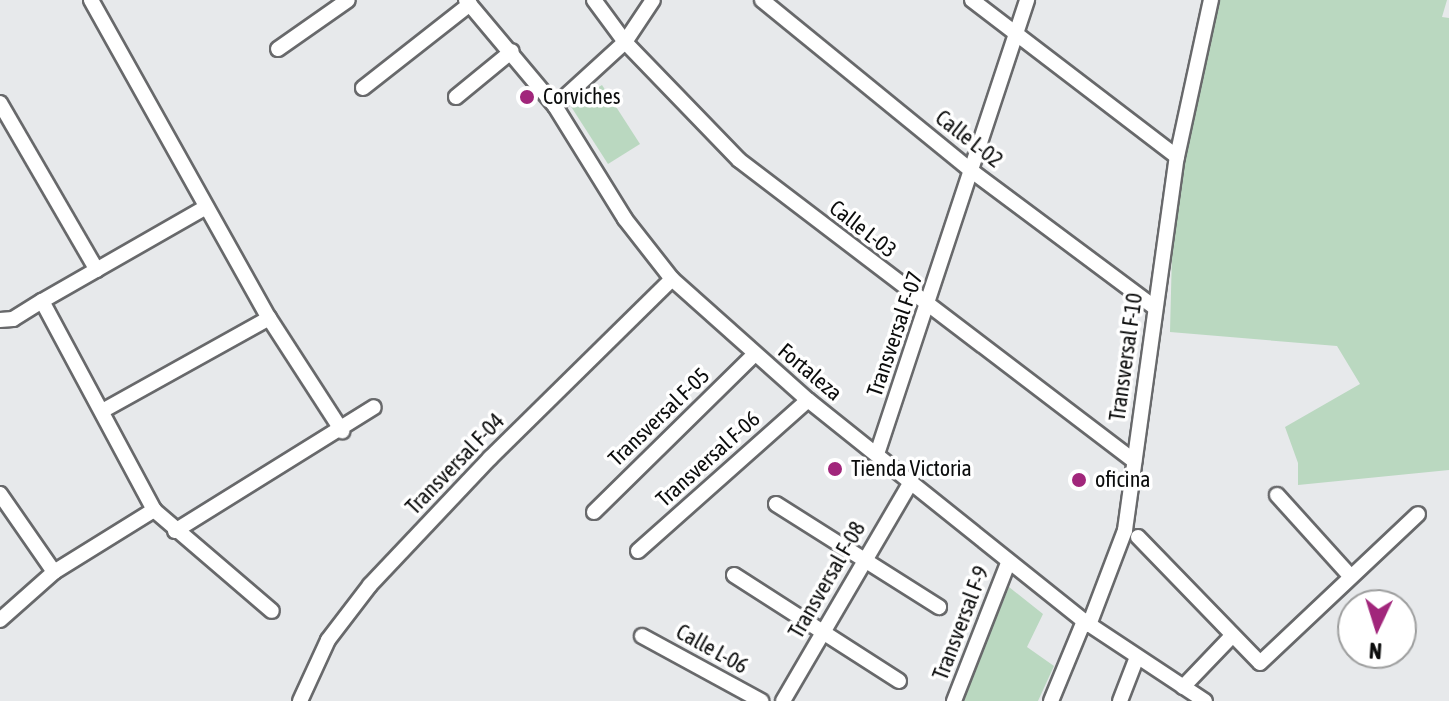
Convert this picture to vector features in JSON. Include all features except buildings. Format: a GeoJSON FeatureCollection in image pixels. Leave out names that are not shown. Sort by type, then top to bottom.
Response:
{"type":"FeatureCollection","features":[{"type":"Feature","properties":{"kind":"street"},"geometry":{"type":"LineString","coordinates":[[91,0],[269,318],[342,431]]}},
{"type":"Feature","properties":{"kind":"street"},"geometry":{"type":"LineString","coordinates":[[278,49],[348,0]]}},
{"type":"Feature","properties":{"kind":"street","name":"Calle L-03"},"geometry":{"type":"LineString","coordinates":[[594,0],[625,42],[739,160],[927,308],[1134,461]]}},
{"type":"Feature","properties":{"kind":"street"},"geometry":{"type":"LineString","coordinates":[[555,106],[625,42],[653,0]]}},
{"type":"Feature","properties":{"kind":"street","name":"Calle L-02"},"geometry":{"type":"LineString","coordinates":[[762,0],[973,172],[1154,307]]}},
{"type":"Feature","properties":{"kind":"street"},"geometry":{"type":"LineString","coordinates":[[972,0],[1177,157]]}},
{"type":"Feature","properties":{"kind":"street","name":"Transversal F-07"},"geometry":{"type":"LineString","coordinates":[[877,454],[973,172],[1027,0]]}},
{"type":"Feature","properties":{"kind":"street","name":"Transversal F-10"},"geometry":{"type":"LineString","coordinates":[[1051,701],[1125,530],[1177,157],[1208,1]]}},
{"type":"Feature","properties":{"kind":"street"},"geometry":{"type":"LineString","coordinates":[[363,88],[468,2]]}},
{"type":"Feature","properties":{"kind":"street","name":"Fortaleza"},"geometry":{"type":"LineString","coordinates":[[468,2],[555,106],[625,219],[672,279],[808,400],[1086,623],[1205,701]]}},
{"type":"Feature","properties":{"kind":"street"},"geometry":{"type":"LineString","coordinates":[[456,97],[512,51]]}},
{"type":"Feature","properties":{"kind":"street"},"geometry":{"type":"LineString","coordinates":[[0,103],[97,270]]}},
{"type":"Feature","properties":{"kind":"street"},"geometry":{"type":"LineString","coordinates":[[0,320],[13,319],[206,207]]}},
{"type":"Feature","properties":{"kind":"street","name":"Transversal F-04"},"geometry":{"type":"LineString","coordinates":[[300,701],[328,640],[370,585],[490,458],[672,279]]}},
{"type":"Feature","properties":{"kind":"street"},"geometry":{"type":"LineString","coordinates":[[42,301],[104,410],[154,510],[272,611]]}},
{"type":"Feature","properties":{"kind":"street"},"geometry":{"type":"LineString","coordinates":[[104,410],[269,318]]}},
{"type":"Feature","properties":{"kind":"street","name":"Transversal F-05"},"geometry":{"type":"LineString","coordinates":[[594,512],[754,355]]}},
{"type":"Feature","properties":{"kind":"street","name":"Transversal F-06"},"geometry":{"type":"LineString","coordinates":[[638,551],[808,400]]}},
{"type":"Feature","properties":{"kind":"street"},"geometry":{"type":"LineString","coordinates":[[175,531],[342,431],[374,407]]}},
{"type":"Feature","properties":{"kind":"street","name":"Transversal F-08"},"geometry":{"type":"LineString","coordinates":[[783,701],[862,560],[911,482]]}},
{"type":"Feature","properties":{"kind":"street"},"geometry":{"type":"LineString","coordinates":[[0,494],[54,572]]}},
{"type":"Feature","properties":{"kind":"street"},"geometry":{"type":"LineString","coordinates":[[1277,495],[1351,577]]}},
{"type":"Feature","properties":{"kind":"street"},"geometry":{"type":"LineString","coordinates":[[776,504],[939,607]]}},
{"type":"Feature","properties":{"kind":"street"},"geometry":{"type":"LineString","coordinates":[[0,620],[54,572],[154,510]]}},
{"type":"Feature","properties":{"kind":"street"},"geometry":{"type":"LineString","coordinates":[[1138,537],[1231,637],[1260,663],[1418,514]]}},
{"type":"Feature","properties":{"kind":"street","name":"Transversal F-9"},"geometry":{"type":"LineString","coordinates":[[954,701],[1009,561]]}},
{"type":"Feature","properties":{"kind":"street"},"geometry":{"type":"LineString","coordinates":[[734,575],[899,681]]}},
{"type":"Feature","properties":{"kind":"street","name":"Calle L-06"},"geometry":{"type":"LineString","coordinates":[[642,636],[761,701]]}},
{"type":"Feature","properties":{"kind":"street"},"geometry":{"type":"LineString","coordinates":[[1183,687],[1231,637]]}},
{"type":"Feature","properties":{"kind":"street"},"geometry":{"type":"LineString","coordinates":[[1120,701],[1137,657]]}},
{"type":"Feature","properties":{"kind":"green space"},"geometry":{"type":"Polygon","coordinates":[[[1220,0],[1447,0],[1442,17],[1449,18],[1449,470],[1298,485],[1298,463],[1285,427],[1360,384],[1337,346],[1170,332],[1172,253],[1185,143],[1220,0]]]}},
{"type":"Feature","properties":{"kind":"green space"},"geometry":{"type":"Polygon","coordinates":[[[602,85],[640,144],[608,164],[570,105],[602,85]]]}},
{"type":"Feature","properties":{"kind":"green space"},"geometry":{"type":"Polygon","coordinates":[[[1009,587],[1043,614],[1027,647],[1054,666],[1038,701],[962,701],[1009,587]]]}},
{"type":"Feature","properties":{"kind":"place","name":"Corviches"},"geometry":{"type":"Point","coordinates":[527,97]}},
{"type":"Feature","properties":{"kind":"place","name":"Tienda Victoria"},"geometry":{"type":"Point","coordinates":[835,469]}},
{"type":"Feature","properties":{"kind":"place","name":"oficina"},"geometry":{"type":"Point","coordinates":[1079,480]}}]}
